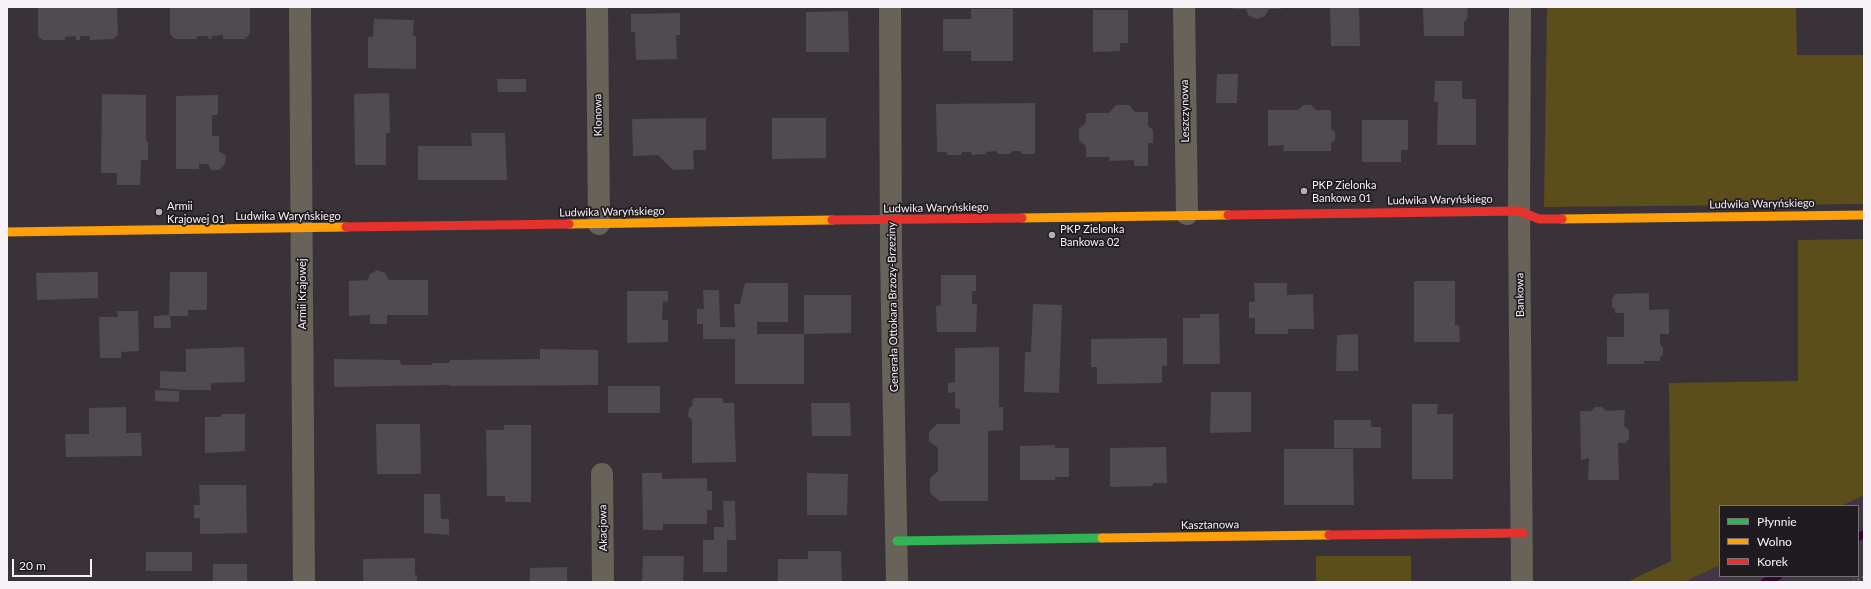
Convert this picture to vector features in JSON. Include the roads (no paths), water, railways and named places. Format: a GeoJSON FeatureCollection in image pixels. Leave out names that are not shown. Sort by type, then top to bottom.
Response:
{"type":"FeatureCollection","features":[{"type":"Feature","properties":{"kind":"street","name":"Armii Krajowej"},"geometry":{"type":"LineString","coordinates":[[300,7],[304,582]]}},
{"type":"Feature","properties":{"kind":"street","name":"Klonowa"},"geometry":{"type":"LineString","coordinates":[[597,7],[599,224]]}},
{"type":"Feature","properties":{"kind":"street","name":"Generała Ottokara Brzozy-Brzeziny"},"geometry":{"type":"LineString","coordinates":[[890,7],[891,220],[897,582]]}},
{"type":"Feature","properties":{"kind":"street","name":"Leszczynowa"},"geometry":{"type":"LineString","coordinates":[[1184,7],[1187,214]]}},
{"type":"Feature","properties":{"kind":"street","name":"Bankowa"},"geometry":{"type":"LineString","coordinates":[[1520,7],[1519,211],[1523,533],[1522,582]]}},
{"type":"Feature","properties":{"kind":"street","name":"Ludwika Waryńskiego"},"geometry":{"type":"LineString","coordinates":[[7,232],[891,220],[1187,214],[1519,211],[1539,220],[1864,215]]}},
{"type":"Feature","properties":{"kind":"street","name":"Akacjowa"},"geometry":{"type":"LineString","coordinates":[[602,474],[603,582]]}},
{"type":"Feature","properties":{"kind":"street","name":"Kasztanowa"},"geometry":{"type":"LineString","coordinates":[[897,541],[1523,533]]}},
{"type":"Feature","properties":{"kind":"waterway"},"geometry":{"type":"LineString","coordinates":[[1859,536],[1864,534]]}},
{"type":"Feature","properties":{"kind":"waterway"},"geometry":{"type":"LineString","coordinates":[[1765,582],[1776,577]]}},
{"type":"Feature","properties":{"kind":"place","name":"PKP Zielonka Bankowa 01"},"geometry":{"type":"Point","coordinates":[1304,191]}},
{"type":"Feature","properties":{"kind":"place","name":"Armii Krajowej 01"},"geometry":{"type":"Point","coordinates":[159,212]}},
{"type":"Feature","properties":{"kind":"place","name":"PKP Zielonka Bankowa 02"},"geometry":{"type":"Point","coordinates":[1052,235]}}]}
